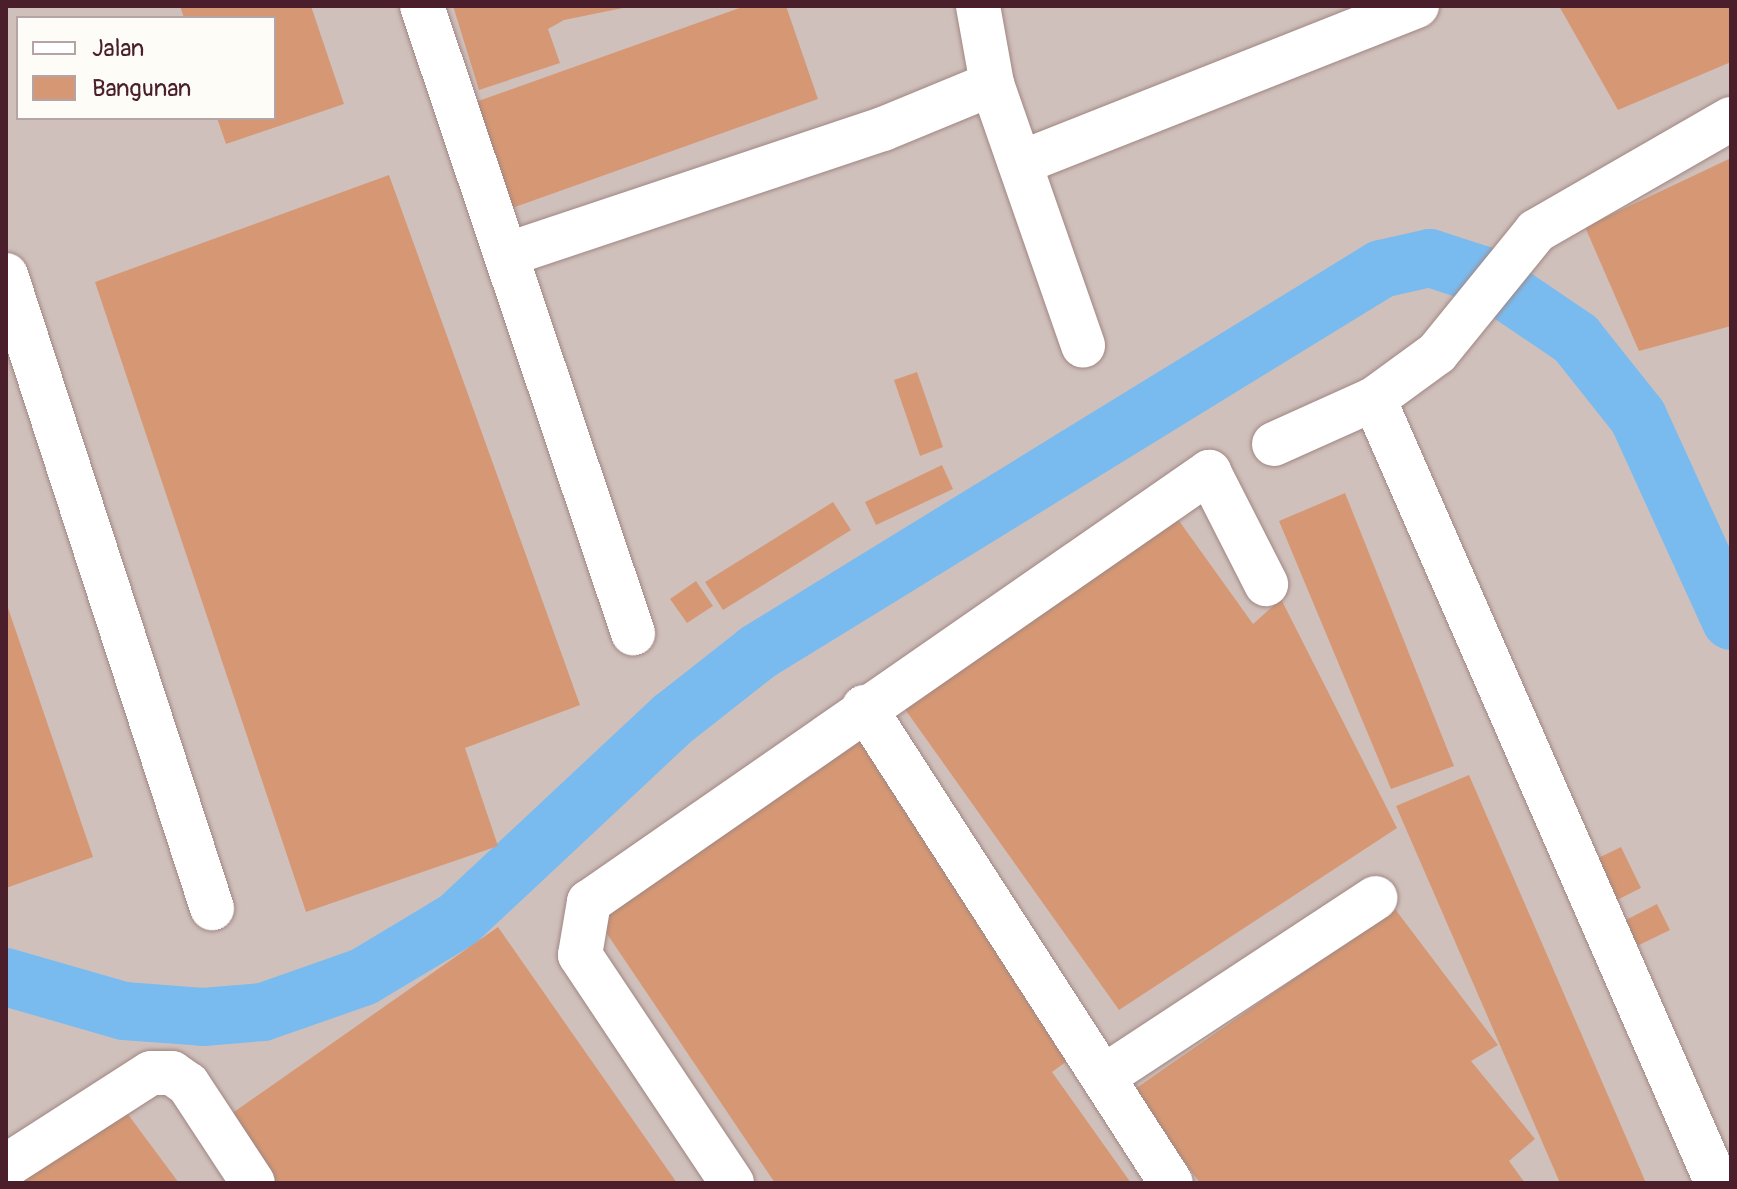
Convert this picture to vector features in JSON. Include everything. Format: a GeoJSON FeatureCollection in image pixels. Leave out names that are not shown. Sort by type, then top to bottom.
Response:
{"type":"FeatureCollection","features":[{"type":"Feature","properties":{"kind":"lane"},"geometry":{"type":"LineString","coordinates":[[422,6],[633,633]]}},
{"type":"Feature","properties":{"kind":"lane"},"geometry":{"type":"LineString","coordinates":[[978,6],[992,84],[1083,346]]}},
{"type":"Feature","properties":{"kind":"lane"},"geometry":{"type":"LineString","coordinates":[[1020,163],[1417,6]]}},
{"type":"Feature","properties":{"kind":"lane"},"geometry":{"type":"LineString","coordinates":[[506,255],[883,129],[992,84]]}},
{"type":"Feature","properties":{"kind":"lane"},"geometry":{"type":"LineString","coordinates":[[1274,444],[1374,399],[1437,353],[1536,231],[1731,119]]}},
{"type":"Feature","properties":{"kind":"lane"},"geometry":{"type":"LineString","coordinates":[[6,275],[212,908]]}},
{"type":"Feature","properties":{"kind":"lane"},"geometry":{"type":"LineString","coordinates":[[1374,399],[1712,1172]]}},
{"type":"Feature","properties":{"kind":"lane"},"geometry":{"type":"LineString","coordinates":[[732,1183],[580,955],[578,932],[589,902],[864,707],[1209,472],[1266,584]]}},
{"type":"Feature","properties":{"kind":"lane"},"geometry":{"type":"LineString","coordinates":[[864,707],[1171,1183]]}},
{"type":"Feature","properties":{"kind":"lane"},"geometry":{"type":"LineString","coordinates":[[1103,1077],[1375,898]]}},
{"type":"Feature","properties":{"kind":"lane"},"geometry":{"type":"LineString","coordinates":[[6,1166],[151,1073],[172,1073],[188,1084],[253,1183]]}},
{"type":"Feature","properties":{"kind":"shaded area"},"geometry":{"type":"Polygon","coordinates":[[[6,6],[1731,6],[1731,1183],[6,1183],[6,6]]]}},
{"type":"Feature","properties":{"kind":"building"},"geometry":{"type":"Polygon","coordinates":[[[180,6],[311,6],[344,104],[226,144],[218,120],[276,120],[276,16],[183,16],[180,6]]]}},
{"type":"Feature","properties":{"kind":"building"},"geometry":{"type":"Polygon","coordinates":[[[453,6],[628,7],[564,20],[548,29],[560,63],[479,90],[453,6]]]}},
{"type":"Feature","properties":{"kind":"building"},"geometry":{"type":"Polygon","coordinates":[[[745,6],[786,6],[818,99],[504,211],[467,105],[745,6]]]}},
{"type":"Feature","properties":{"kind":"building"},"geometry":{"type":"Polygon","coordinates":[[[1559,6],[1731,6],[1731,62],[1618,110],[1559,6]]]}},
{"type":"Feature","properties":{"kind":"building"},"geometry":{"type":"Polygon","coordinates":[[[1731,158],[1731,326],[1639,351],[1585,227],[1731,158]]]}},
{"type":"Feature","properties":{"kind":"building"},"geometry":{"type":"Polygon","coordinates":[[[389,175],[580,705],[465,748],[498,846],[306,912],[95,282],[389,175]]]}},
{"type":"Feature","properties":{"kind":"building"},"geometry":{"type":"Polygon","coordinates":[[[917,372],[943,447],[920,456],[894,380],[917,372]]]}},
{"type":"Feature","properties":{"kind":"building"},"geometry":{"type":"Polygon","coordinates":[[[942,465],[953,489],[876,525],[865,502],[942,465]]]}},
{"type":"Feature","properties":{"kind":"building"},"geometry":{"type":"Polygon","coordinates":[[[1345,493],[1454,766],[1391,789],[1279,521],[1345,493]]]}},
{"type":"Feature","properties":{"kind":"building"},"geometry":{"type":"Polygon","coordinates":[[[833,502],[851,530],[723,610],[705,582],[833,502]]]}},
{"type":"Feature","properties":{"kind":"building"},"geometry":{"type":"Polygon","coordinates":[[[1167,504],[1253,624],[1281,599],[1397,828],[1119,1010],[902,705],[1167,504]]]}},
{"type":"Feature","properties":{"kind":"building"},"geometry":{"type":"Polygon","coordinates":[[[696,581],[713,606],[687,623],[670,599],[696,581]]]}},
{"type":"Feature","properties":{"kind":"building"},"geometry":{"type":"Polygon","coordinates":[[[6,602],[93,857],[6,888],[6,602]]]}},
{"type":"Feature","properties":{"kind":"building"},"geometry":{"type":"Polygon","coordinates":[[[860,737],[1074,1056],[1052,1072],[1131,1183],[775,1183],[595,916],[860,737]]]}},
{"type":"Feature","properties":{"kind":"building"},"geometry":{"type":"Polygon","coordinates":[[[1469,775],[1646,1183],[1560,1183],[1396,806],[1469,775]]]}},
{"type":"Feature","properties":{"kind":"building"},"geometry":{"type":"Polygon","coordinates":[[[1621,847],[1641,888],[1611,903],[1590,862],[1621,847]]]}},
{"type":"Feature","properties":{"kind":"building"},"geometry":{"type":"Polygon","coordinates":[[[1657,904],[1670,930],[1633,948],[1620,923],[1657,904]]]}},
{"type":"Feature","properties":{"kind":"building"},"geometry":{"type":"Polygon","coordinates":[[[1395,909],[1498,1045],[1471,1061],[1535,1139],[1509,1161],[1525,1183],[1200,1183],[1132,1091],[1395,909]]]}},
{"type":"Feature","properties":{"kind":"building"},"geometry":{"type":"Polygon","coordinates":[[[498,927],[677,1183],[269,1183],[224,1119],[498,927]]]}},
{"type":"Feature","properties":{"kind":"building"},"geometry":{"type":"Polygon","coordinates":[[[121,1105],[179,1183],[9,1183],[121,1105]]]}},
{"type":"Feature","properties":{"kind":"waterway"},"geometry":{"type":"LineString","coordinates":[[6,977],[124,1011],[203,1017],[263,1012],[363,977],[458,920],[673,719],[758,652],[1381,269],[1430,258],[1482,275],[1576,339],[1638,417],[1731,621]]}}]}
